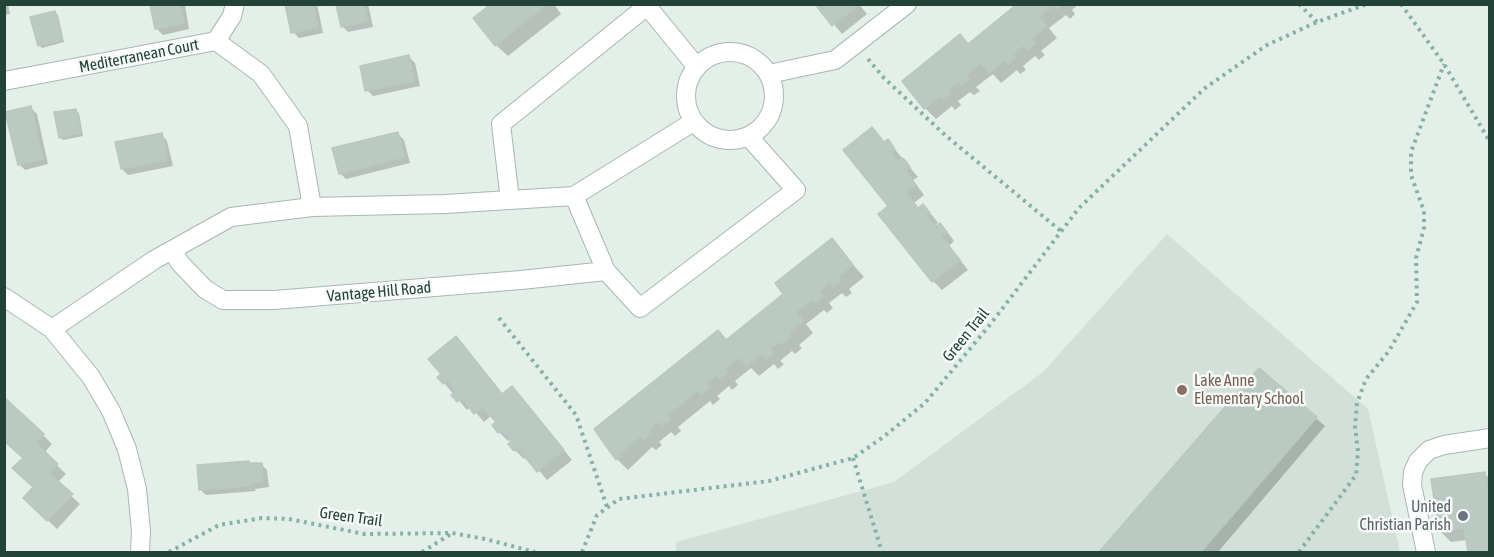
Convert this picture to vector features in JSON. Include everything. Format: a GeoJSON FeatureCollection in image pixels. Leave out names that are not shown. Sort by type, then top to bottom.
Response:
{"type":"FeatureCollection","features":[{"type":"Feature","properties":{"kind":"street"},"geometry":{"type":"LineString","coordinates":[[216,41],[231,16],[235,4]]}},
{"type":"Feature","properties":{"kind":"street"},"geometry":{"type":"LineString","coordinates":[[769,75],[835,60],[907,4]]}},
{"type":"Feature","properties":{"kind":"street"},"geometry":{"type":"LineString","coordinates":[[510,200],[501,124],[648,6],[696,66]]}},
{"type":"Feature","properties":{"kind":"street","name":"Mediterranean Court"},"geometry":{"type":"LineString","coordinates":[[4,81],[216,41],[261,74],[298,126],[312,207]]}},
{"type":"Feature","properties":{"kind":"street"},"geometry":{"type":"LineString","coordinates":[[729,51],[744,54],[759,63],[769,75],[774,91],[773,110],[762,128],[749,137],[736,141],[721,140],[704,133],[693,122],[686,106],[685,91],[696,66],[705,58],[729,51]]}},
{"type":"Feature","properties":{"kind":"street"},"geometry":{"type":"LineString","coordinates":[[52,329],[154,260],[231,217],[312,207],[445,204],[574,196],[693,122]]}},
{"type":"Feature","properties":{"kind":"street"},"geometry":{"type":"LineString","coordinates":[[574,196],[606,271],[640,308],[796,190],[749,137]]}},
{"type":"Feature","properties":{"kind":"street","name":"Vantage Hill Road"},"geometry":{"type":"LineString","coordinates":[[172,250],[180,263],[205,289],[223,300],[298,298],[606,271]]}},
{"type":"Feature","properties":{"kind":"street"},"geometry":{"type":"LineString","coordinates":[[4,297],[52,329],[91,377],[111,411],[127,449],[137,489],[141,531],[140,552]]}},
{"type":"Feature","properties":{"kind":"street"},"geometry":{"type":"LineString","coordinates":[[1426,552],[1412,485],[1413,472],[1418,461],[1429,450],[1444,445],[1490,438]]}},
{"type":"Feature","properties":{"kind":"path"},"geometry":{"type":"LineString","coordinates":[[1299,4],[1317,21]]}},
{"type":"Feature","properties":{"kind":"path","name":"Green Trail"},"geometry":{"type":"LineString","coordinates":[[607,507],[619,500],[770,481],[853,458],[925,403],[989,326],[1079,208],[1205,88],[1267,45],[1317,21],[1367,4]]}},
{"type":"Feature","properties":{"kind":"path"},"geometry":{"type":"LineString","coordinates":[[1401,4],[1444,64],[1490,142]]}},
{"type":"Feature","properties":{"kind":"path"},"geometry":{"type":"LineString","coordinates":[[856,44],[884,78],[945,135],[1062,232]]}},
{"type":"Feature","properties":{"kind":"path"},"geometry":{"type":"LineString","coordinates":[[1299,552],[1356,474],[1357,404],[1366,379],[1389,351],[1417,302],[1416,258],[1424,228],[1424,211],[1411,176],[1412,152],[1444,64]]}},
{"type":"Feature","properties":{"kind":"path"},"geometry":{"type":"LineString","coordinates":[[499,318],[576,415],[607,507],[597,515],[582,552]]}},
{"type":"Feature","properties":{"kind":"path"},"geometry":{"type":"LineString","coordinates":[[853,458],[882,552]]}},
{"type":"Feature","properties":{"kind":"path","name":"Green Trail"},"geometry":{"type":"LineString","coordinates":[[169,552],[219,525],[262,518],[289,519],[364,534],[452,533],[496,541],[535,552]]}},
{"type":"Feature","properties":{"kind":"path"},"geometry":{"type":"LineString","coordinates":[[422,552],[452,533]]}},
{"type":"Feature","properties":{"kind":"shaded area","name":"Lake Anne Elementary School"},"geometry":{"type":"Polygon","coordinates":[[[1167,234],[1368,409],[1400,552],[676,552],[676,542],[894,482],[1043,372],[1167,234]]]}},
{"type":"Feature","properties":{"kind":"building"},"geometry":{"type":"Polygon","coordinates":[[[180,4],[184,23],[155,29],[150,5],[180,4]]]}},
{"type":"Feature","properties":{"kind":"building"},"geometry":{"type":"Polygon","coordinates":[[[285,4],[313,4],[318,27],[291,33],[285,4]]]}},
{"type":"Feature","properties":{"kind":"building"},"geometry":{"type":"Polygon","coordinates":[[[336,4],[364,4],[368,21],[341,27],[336,4]]]}},
{"type":"Feature","properties":{"kind":"building"},"geometry":{"type":"Polygon","coordinates":[[[486,4],[547,4],[495,46],[473,18],[487,7],[486,4]]]}},
{"type":"Feature","properties":{"kind":"building"},"geometry":{"type":"Polygon","coordinates":[[[815,4],[859,4],[859,5],[832,26],[815,4]]]}},
{"type":"Feature","properties":{"kind":"building"},"geometry":{"type":"Polygon","coordinates":[[[1017,4],[1063,4],[1057,9],[1054,5],[1039,17],[1047,26],[1031,39],[1035,43],[1027,50],[1024,45],[1013,54],[1016,58],[1008,64],[1005,60],[989,73],[981,63],[966,75],[970,79],[962,85],[959,81],[948,89],[951,93],[943,100],[940,96],[924,109],[902,81],[960,34],[968,44],[1017,4]]]}},
{"type":"Feature","properties":{"kind":"building"},"geometry":{"type":"Polygon","coordinates":[[[55,11],[62,40],[38,46],[30,17],[55,11]]]}},
{"type":"Feature","properties":{"kind":"building"},"geometry":{"type":"Polygon","coordinates":[[[409,55],[414,81],[365,91],[360,66],[409,55]]]}},
{"type":"Feature","properties":{"kind":"building"},"geometry":{"type":"Polygon","coordinates":[[[31,106],[43,159],[18,165],[5,112],[31,106]]]}},
{"type":"Feature","properties":{"kind":"building"},"geometry":{"type":"Polygon","coordinates":[[[76,109],[81,133],[59,138],[54,112],[76,109]]]}},
{"type":"Feature","properties":{"kind":"building"},"geometry":{"type":"Polygon","coordinates":[[[872,127],[884,142],[888,139],[895,149],[891,152],[898,162],[903,158],[910,167],[905,170],[916,185],[906,193],[918,208],[923,204],[930,213],[926,216],[935,227],[940,223],[947,232],[941,236],[960,260],[932,282],[878,214],[888,206],[843,150],[872,127]]]}},
{"type":"Feature","properties":{"kind":"building"},"geometry":{"type":"Polygon","coordinates":[[[398,132],[404,157],[339,174],[332,148],[398,132]]]}},
{"type":"Feature","properties":{"kind":"building"},"geometry":{"type":"Polygon","coordinates":[[[162,133],[167,160],[121,169],[115,142],[162,133]]]}},
{"type":"Feature","properties":{"kind":"building"},"geometry":{"type":"Polygon","coordinates":[[[832,238],[853,265],[838,277],[841,281],[834,287],[830,282],[819,291],[823,296],[815,303],[812,299],[796,312],[803,321],[789,333],[791,336],[782,344],[780,341],[770,349],[774,352],[766,359],[762,354],[747,366],[739,357],[725,369],[728,373],[720,379],[717,375],[707,384],[710,387],[701,395],[698,390],[668,415],[671,419],[663,426],[659,421],[649,430],[652,433],[643,440],[640,436],[616,460],[594,429],[718,330],[726,340],[783,294],[775,283],[832,238]]]}},
{"type":"Feature","properties":{"kind":"building"},"geometry":{"type":"Polygon","coordinates":[[[456,336],[502,394],[512,386],[564,450],[537,472],[518,448],[514,451],[508,444],[511,441],[502,430],[498,433],[492,425],[496,422],[483,407],[474,414],[462,398],[457,402],[451,395],[456,391],[448,380],[443,384],[437,377],[441,374],[428,359],[456,336]]]}},
{"type":"Feature","properties":{"kind":"building"},"geometry":{"type":"Polygon","coordinates":[[[1259,368],[1317,417],[1201,552],[1099,552],[1259,368]]]}},
{"type":"Feature","properties":{"kind":"building"},"geometry":{"type":"Polygon","coordinates":[[[4,397],[44,434],[36,443],[58,464],[49,473],[73,494],[47,521],[23,498],[33,487],[12,468],[23,458],[4,441],[4,397]]]}},
{"type":"Feature","properties":{"kind":"building"},"geometry":{"type":"Polygon","coordinates":[[[249,461],[249,463],[262,463],[263,482],[250,483],[250,486],[199,490],[197,465],[249,461]]]}},
{"type":"Feature","properties":{"kind":"building","name":"United Christian Parish"},"geometry":{"type":"Polygon","coordinates":[[[1485,472],[1490,504],[1490,552],[1468,552],[1464,528],[1439,532],[1431,479],[1485,472]]]}},
{"type":"Feature","properties":{"kind":"place","name":"Lake Anne Elementary School"},"geometry":{"type":"Point","coordinates":[1182,390]}},
{"type":"Feature","properties":{"kind":"place","name":"United Christian Parish"},"geometry":{"type":"Point","coordinates":[1463,516]}}]}
